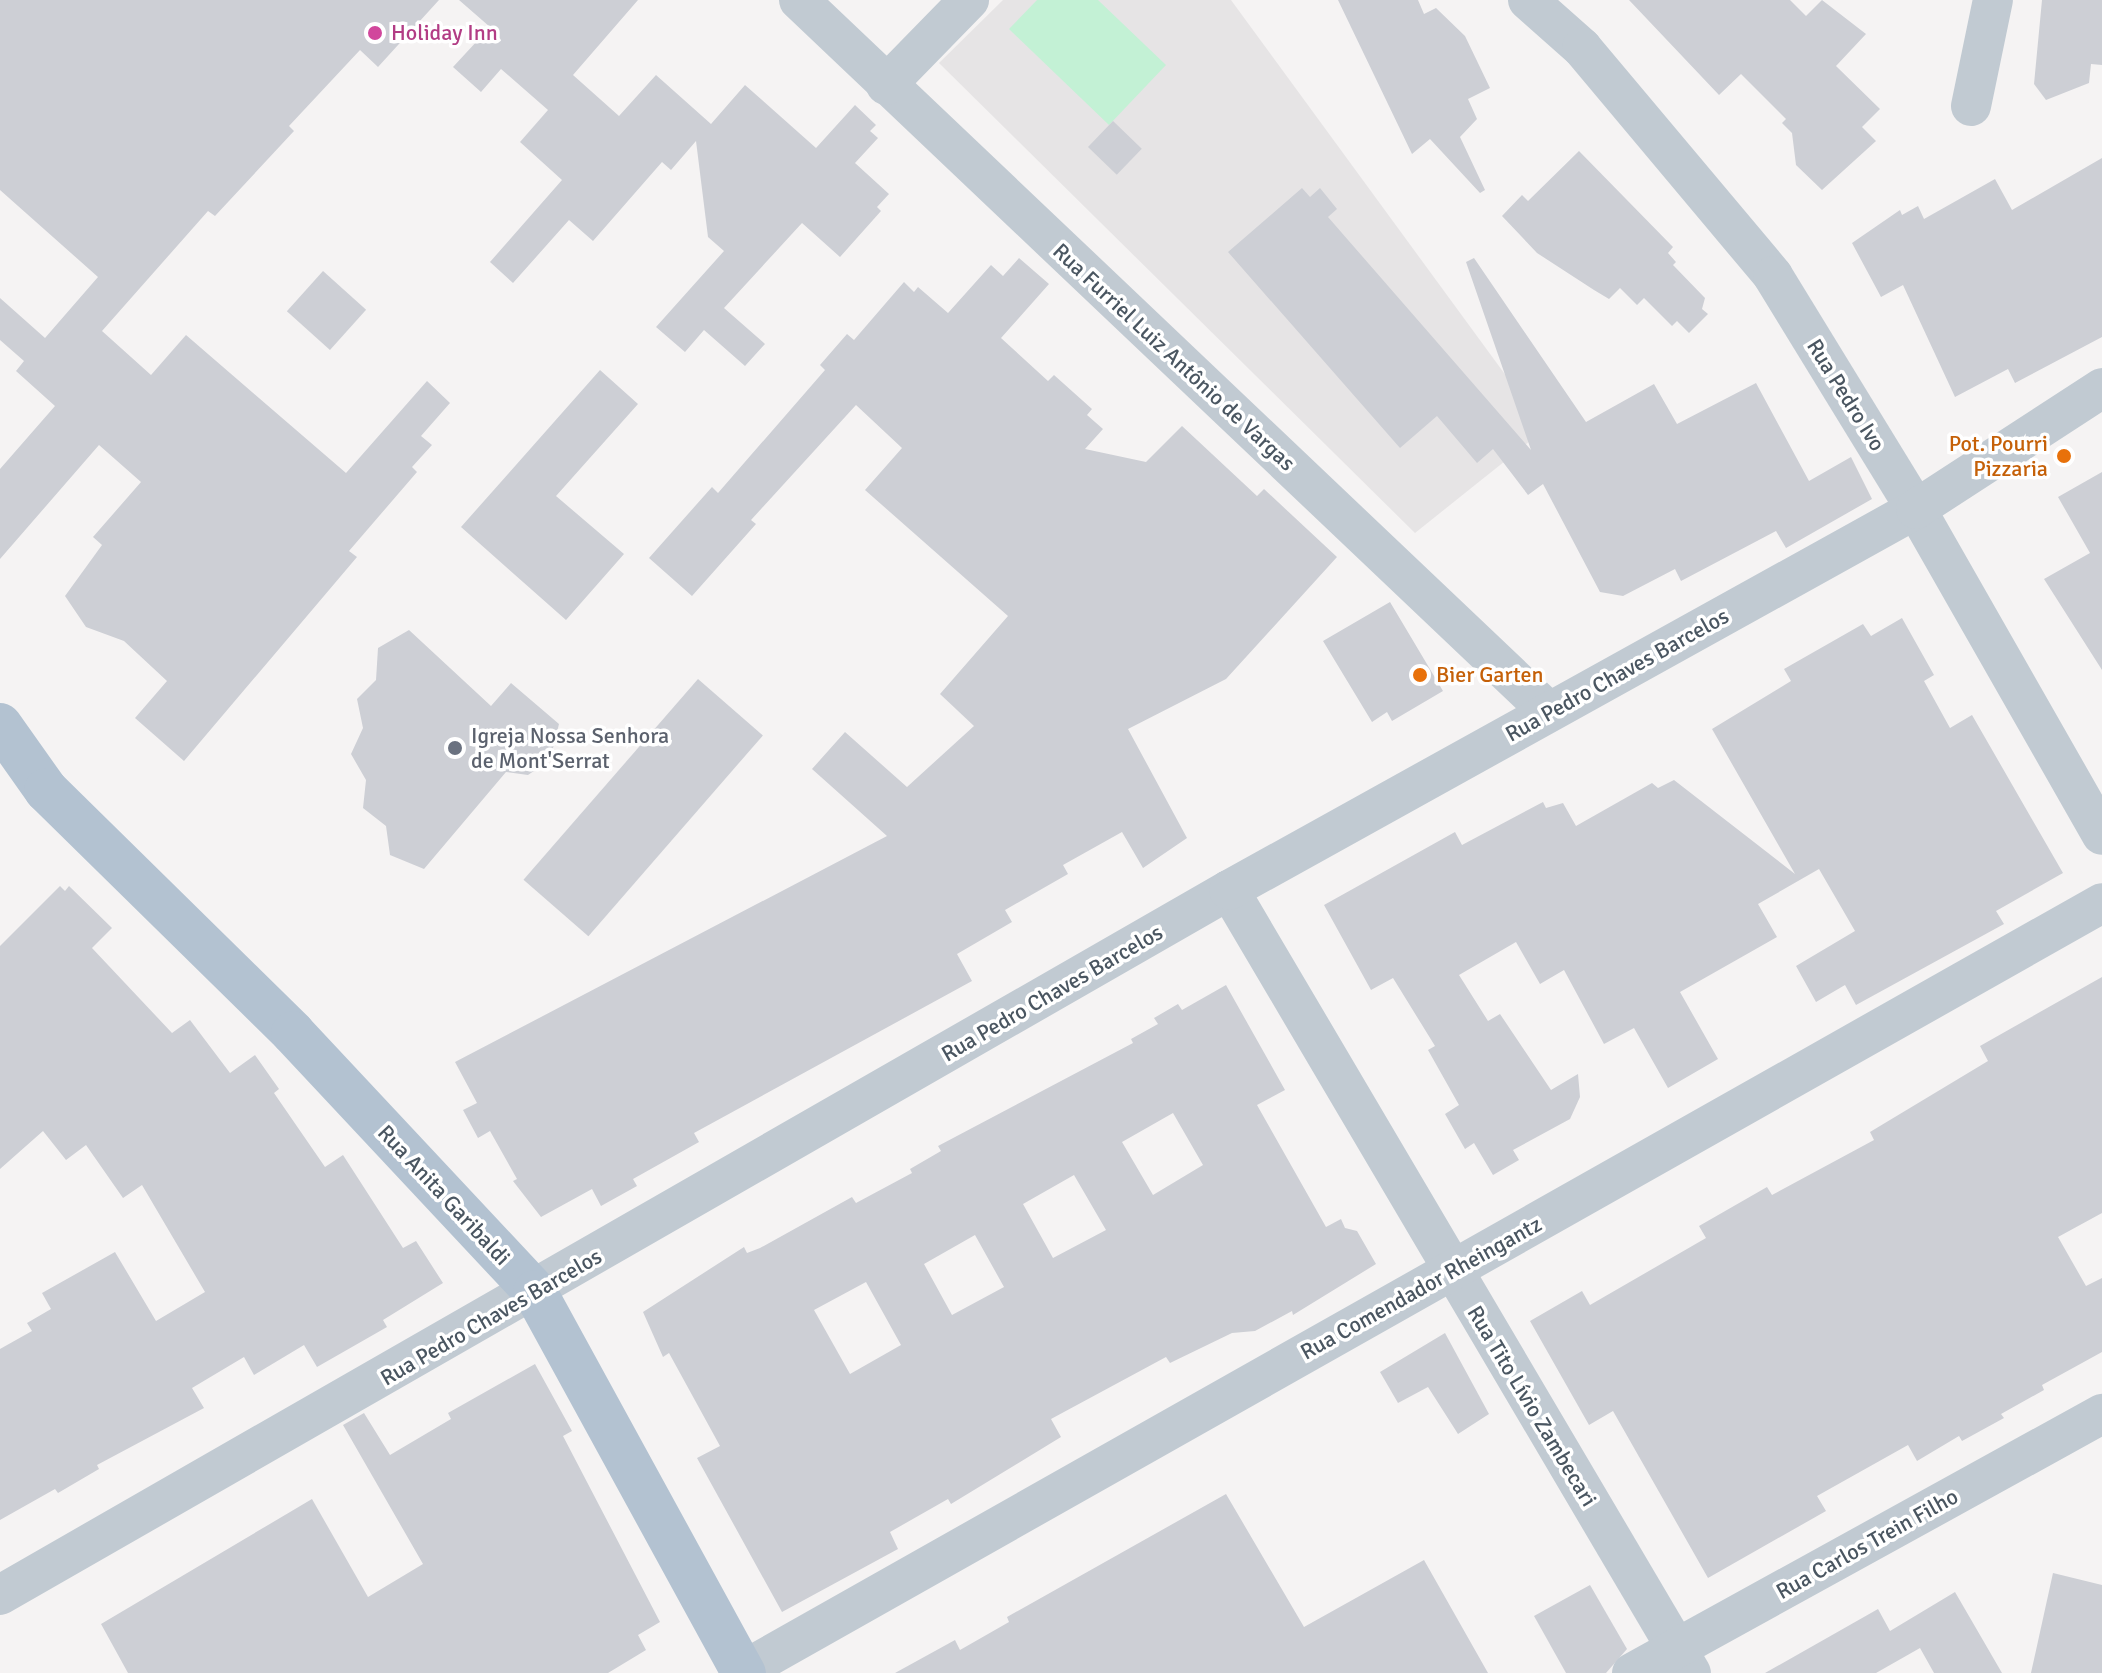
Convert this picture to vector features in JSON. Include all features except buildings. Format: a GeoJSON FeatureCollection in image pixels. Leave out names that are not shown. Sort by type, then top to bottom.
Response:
{"type":"FeatureCollection","features":[{"type":"Feature","properties":{"kind":"main road","name":"Rua Anita Garibaldi"},"geometry":{"type":"LineString","coordinates":[[0,725],[46,790],[293,1033],[535,1292],[742,1672]]}},
{"type":"Feature","properties":{"kind":"main road"},"geometry":{"type":"LineString","coordinates":[[0,749],[46,790]]}},
{"type":"Feature","properties":{"kind":"main road","name":"Rua Anita Garibaldi"},"geometry":{"type":"LineString","coordinates":[[0,765],[46,790]]}},
{"type":"Feature","properties":{"kind":"street","name":"Rua Furriel Luiz Antônio de Vargas"},"geometry":{"type":"LineString","coordinates":[[799,0],[1549,712]]}},
{"type":"Feature","properties":{"kind":"street"},"geometry":{"type":"LineString","coordinates":[[886,85],[969,0]]}},
{"type":"Feature","properties":{"kind":"street","name":"Rua Pedro Ivo"},"geometry":{"type":"LineString","coordinates":[[1528,0],[1582,48],[1773,276],[1916,509],[2102,835]]}},
{"type":"Feature","properties":{"kind":"street"},"geometry":{"type":"LineString","coordinates":[[1971,106],[1993,0]]}},
{"type":"Feature","properties":{"kind":"street","name":"Rua Pedro Chaves Barcelos"},"geometry":{"type":"LineString","coordinates":[[0,1595],[535,1292],[1229,890],[1916,509],[2102,388]]}},
{"type":"Feature","properties":{"kind":"street","name":"Rua Tito Lívio Zambecari"},"geometry":{"type":"LineString","coordinates":[[1229,890],[1451,1271],[1684,1661]]}},
{"type":"Feature","properties":{"kind":"street","name":"Rua Comendador Rheingantz"},"geometry":{"type":"LineString","coordinates":[[742,1672],[2102,903]]}},
{"type":"Feature","properties":{"kind":"street","name":"Rua Carlos Trein Filho"},"geometry":{"type":"LineString","coordinates":[[1632,1673],[1684,1661],[2102,1414]]}},
{"type":"Feature","properties":{"kind":"shaded area"},"geometry":{"type":"Polygon","coordinates":[[[1003,0],[1231,0],[1545,429],[1415,533],[939,63],[1003,0]]]}},
{"type":"Feature","properties":{"kind":"green space"},"geometry":{"type":"Polygon","coordinates":[[[1037,0],[1098,0],[1166,65],[1109,125],[1009,29],[1037,0]]]}},
{"type":"Feature","properties":{"kind":"place","name":"Holiday Inn"},"geometry":{"type":"Point","coordinates":[375,33]}},
{"type":"Feature","properties":{"kind":"place","name":"Pot. Pourri Pizzaria"},"geometry":{"type":"Point","coordinates":[2064,456]}},
{"type":"Feature","properties":{"kind":"place","name":"Bier Garten"},"geometry":{"type":"Point","coordinates":[1420,675]}},
{"type":"Feature","properties":{"kind":"place","name":"Igreja Nossa Senhora de Mont'Serrat"},"geometry":{"type":"Point","coordinates":[455,748]}}]}
